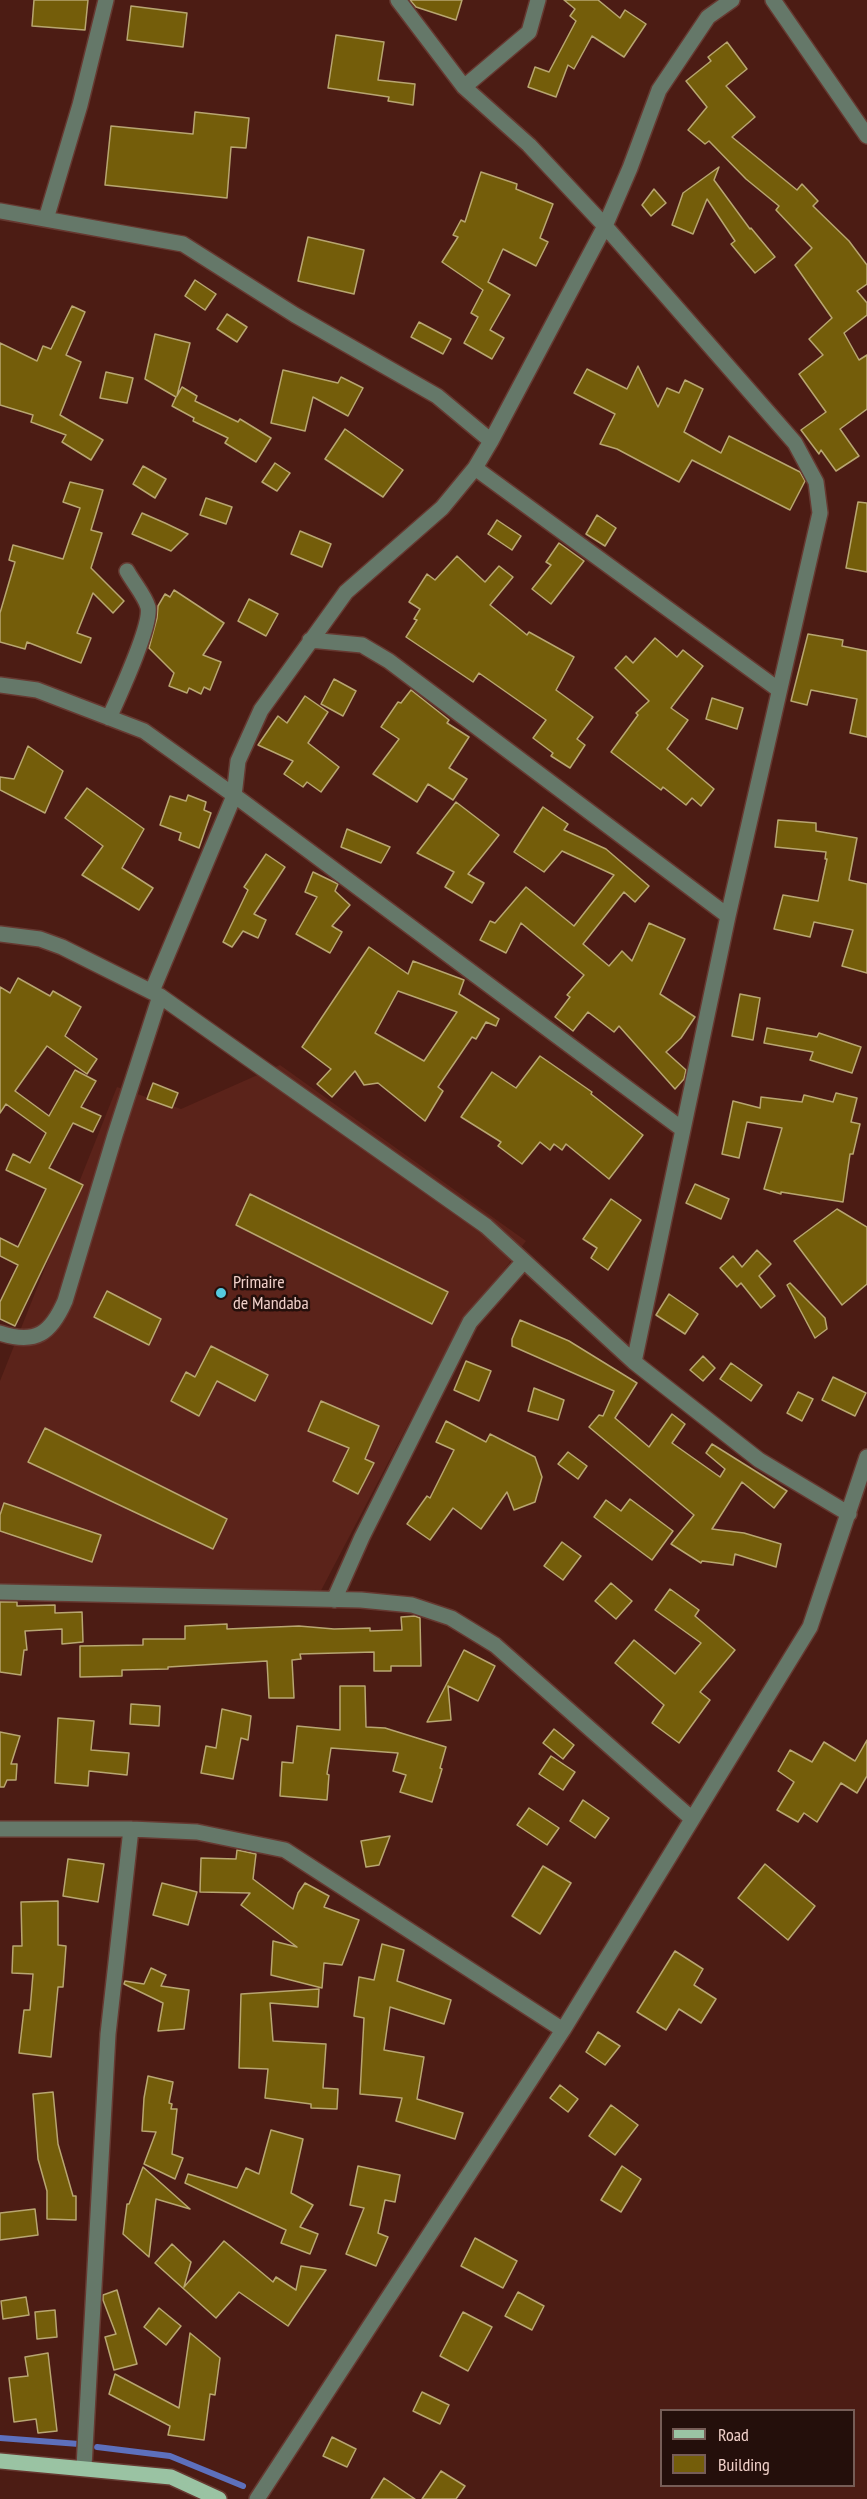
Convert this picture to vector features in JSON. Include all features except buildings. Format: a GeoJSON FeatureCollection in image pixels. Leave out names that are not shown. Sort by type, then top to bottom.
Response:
{"type":"FeatureCollection","features":[{"type":"Feature","properties":{"kind":"main road"},"geometry":{"type":"LineString","coordinates":[[0,2461],[84,2467],[171,2477],[219,2499]]}},
{"type":"Feature","properties":{"kind":"street"},"geometry":{"type":"LineString","coordinates":[[46,219],[80,105],[106,0]]}},
{"type":"Feature","properties":{"kind":"street"},"geometry":{"type":"LineString","coordinates":[[398,0],[464,87],[529,145],[605,226],[795,443],[816,482],[820,513],[728,916],[634,1362]]}},
{"type":"Feature","properties":{"kind":"street"},"geometry":{"type":"LineString","coordinates":[[464,87],[530,32],[538,0]]}},
{"type":"Feature","properties":{"kind":"street"},"geometry":{"type":"LineString","coordinates":[[0,1334],[15,1338],[32,1337],[45,1332],[56,1320],[65,1301],[156,994],[234,796],[238,762],[261,710],[346,592],[442,508],[475,468],[605,226],[630,168],[659,90],[708,17],[732,0]]}},
{"type":"Feature","properties":{"kind":"street"},"geometry":{"type":"LineString","coordinates":[[773,0],[867,136]]}},
{"type":"Feature","properties":{"kind":"street"},"geometry":{"type":"LineString","coordinates":[[0,211],[183,244],[295,315],[437,396],[491,441]]}},
{"type":"Feature","properties":{"kind":"street"},"geometry":{"type":"LineString","coordinates":[[475,468],[779,690]]}},
{"type":"Feature","properties":{"kind":"street"},"geometry":{"type":"LineString","coordinates":[[109,718],[136,653],[148,615],[147,604],[127,571]]}},
{"type":"Feature","properties":{"kind":"street"},"geometry":{"type":"LineString","coordinates":[[310,640],[362,645],[389,662],[728,916]]}},
{"type":"Feature","properties":{"kind":"street"},"geometry":{"type":"LineString","coordinates":[[0,685],[37,690],[144,731],[682,1129]]}},
{"type":"Feature","properties":{"kind":"street"},"geometry":{"type":"LineString","coordinates":[[0,934],[40,939],[62,947],[156,994],[486,1226],[634,1362],[759,1460],[849,1514]]}},
{"type":"Feature","properties":{"kind":"street"},"geometry":{"type":"LineString","coordinates":[[334,1600],[362,1537],[470,1322],[524,1261]]}},
{"type":"Feature","properties":{"kind":"street"},"geometry":{"type":"LineString","coordinates":[[257,2499],[563,2031],[691,1818],[810,1627],[867,1457]]}},
{"type":"Feature","properties":{"kind":"street"},"geometry":{"type":"LineString","coordinates":[[0,1592],[334,1600],[412,1605],[451,1618],[495,1645],[691,1818]]}},
{"type":"Feature","properties":{"kind":"street"},"geometry":{"type":"LineString","coordinates":[[0,1829],[131,1829],[197,1832],[285,1850],[563,2031]]}},
{"type":"Feature","properties":{"kind":"street"},"geometry":{"type":"LineString","coordinates":[[84,2467],[108,2034],[131,1829]]}},
{"type":"Feature","properties":{"kind":"shaded area"},"geometry":{"type":"Polygon","coordinates":[[[280,1065],[526,1241],[457,1331],[315,1602],[0,1589],[0,1381],[117,1087],[181,1109],[280,1065]]]}},
{"type":"Feature","properties":{"kind":"waterway"},"geometry":{"type":"LineString","coordinates":[[0,2438],[79,2444]]}},
{"type":"Feature","properties":{"kind":"waterway"},"geometry":{"type":"LineString","coordinates":[[97,2447],[170,2456],[243,2486]]}},
{"type":"Feature","properties":{"kind":"place","name":"Primaire de Mandaba"},"geometry":{"type":"Point","coordinates":[221,1293]}}]}
